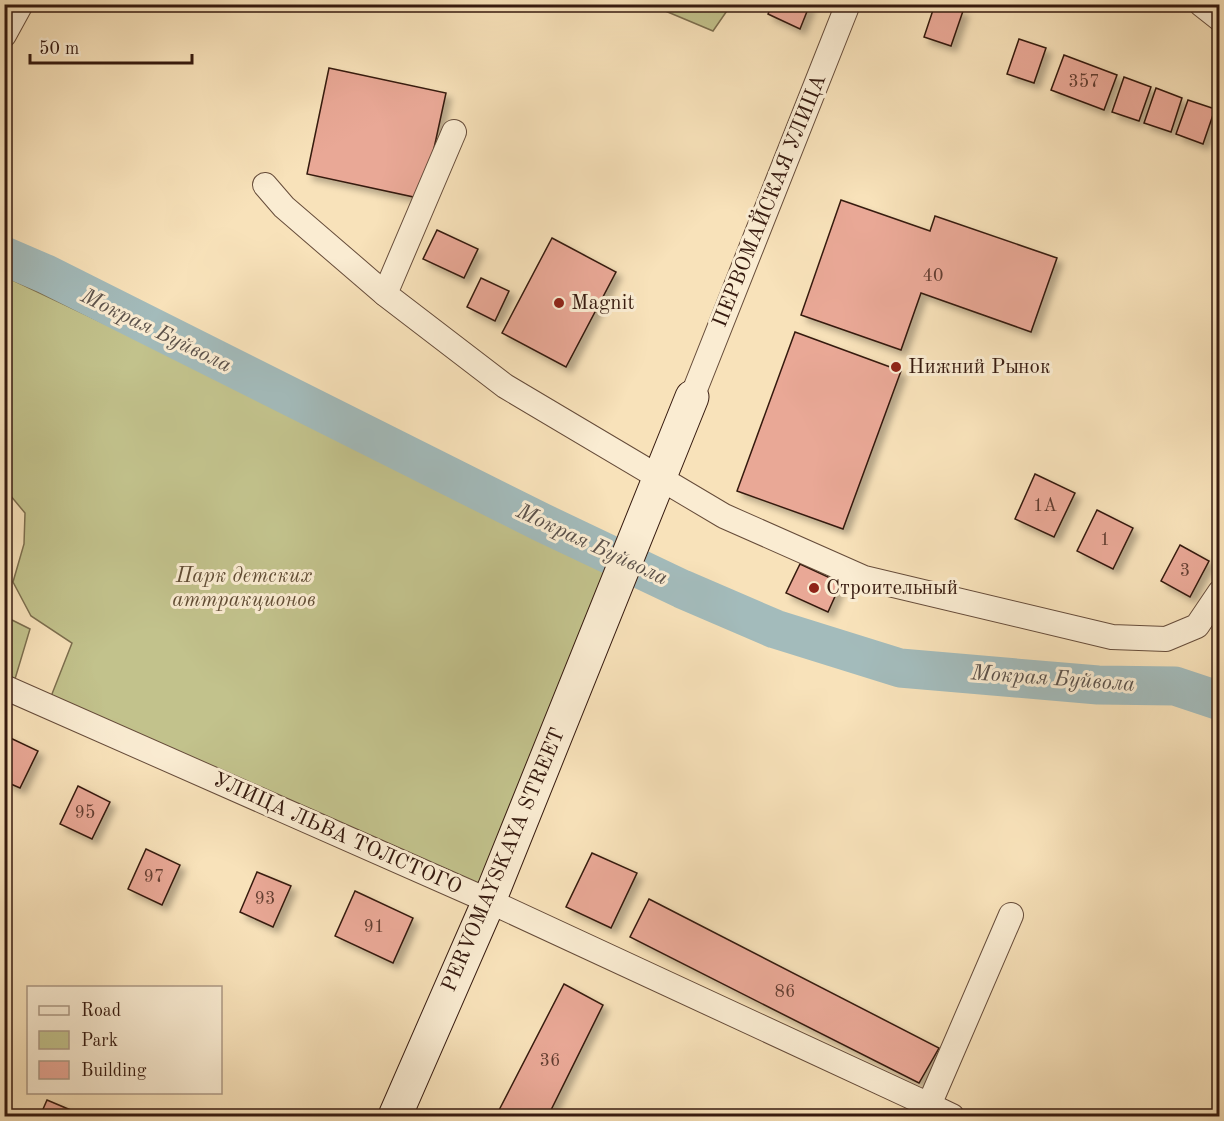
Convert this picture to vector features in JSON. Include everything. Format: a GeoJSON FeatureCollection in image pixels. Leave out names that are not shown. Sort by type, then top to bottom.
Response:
{"type":"FeatureCollection","features":[{"type":"Feature","properties":{"kind":"main road","name":"PERVOMAYSKAYA STREET"},"geometry":{"type":"LineString","coordinates":[[394,1116],[489,901],[692,397]]}},
{"type":"Feature","properties":{"kind":"street"},"geometry":{"type":"LineString","coordinates":[[4,35],[21,4]]}},
{"type":"Feature","properties":{"kind":"street","name":"ПЕРВОМАЙСКАЯ УЛИЦА"},"geometry":{"type":"LineString","coordinates":[[692,397],[848,4]]}},
{"type":"Feature","properties":{"kind":"street"},"geometry":{"type":"LineString","coordinates":[[1201,4],[1220,19]]}},
{"type":"Feature","properties":{"kind":"street"},"geometry":{"type":"LineString","coordinates":[[385,294],[454,132]]}},
{"type":"Feature","properties":{"kind":"street"},"geometry":{"type":"LineString","coordinates":[[266,185],[284,207],[385,294],[505,386],[724,516],[864,578],[1112,637],[1166,639],[1197,626],[1220,592]]}},
{"type":"Feature","properties":{"kind":"street","name":"УЛИЦА ЛЬВА ТОЛСТОГО"},"geometry":{"type":"LineString","coordinates":[[4,687],[489,901],[952,1116]]}},
{"type":"Feature","properties":{"kind":"street"},"geometry":{"type":"LineString","coordinates":[[929,1106],[1011,915]]}},
{"type":"Feature","properties":{"kind":"green space"},"geometry":{"type":"Polygon","coordinates":[[[651,5],[731,5],[713,31],[651,5]]]}},
{"type":"Feature","properties":{"kind":"green space","name":"Парк детских аттракционов"},"geometry":{"type":"Polygon","coordinates":[[[4,276],[609,563],[485,891],[50,699],[72,643],[31,616],[13,582],[24,544],[25,513],[5,489],[4,276]]]}},
{"type":"Feature","properties":{"kind":"green space"},"geometry":{"type":"Polygon","coordinates":[[[4,616],[30,629],[15,679],[5,674],[4,616]]]}},
{"type":"Feature","properties":{"kind":"building"},"geometry":{"type":"Polygon","coordinates":[[[772,4],[810,4],[800,29],[768,14],[772,4]]]}},
{"type":"Feature","properties":{"kind":"building"},"geometry":{"type":"Polygon","coordinates":[[[935,4],[943,4],[963,11],[951,46],[924,37],[935,4]]]}},
{"type":"Feature","properties":{"kind":"building"},"geometry":{"type":"Polygon","coordinates":[[[1019,39],[1046,48],[1034,83],[1007,74],[1019,39]]]}},
{"type":"Feature","properties":{"kind":"building"},"geometry":{"type":"Polygon","coordinates":[[[1064,55],[1117,75],[1104,110],[1051,90],[1064,55]]]}},
{"type":"Feature","properties":{"kind":"building"},"geometry":{"type":"Polygon","coordinates":[[[329,68],[446,93],[423,199],[307,174],[329,68]]]}},
{"type":"Feature","properties":{"kind":"building"},"geometry":{"type":"Polygon","coordinates":[[[1124,77],[1151,87],[1139,121],[1112,112],[1124,77]]]}},
{"type":"Feature","properties":{"kind":"building"},"geometry":{"type":"Polygon","coordinates":[[[1156,88],[1182,98],[1171,132],[1144,123],[1156,88]]]}},
{"type":"Feature","properties":{"kind":"building"},"geometry":{"type":"Polygon","coordinates":[[[1188,100],[1215,109],[1203,144],[1176,134],[1188,100]]]}},
{"type":"Feature","properties":{"kind":"building"},"geometry":{"type":"Polygon","coordinates":[[[841,200],[930,231],[935,216],[1057,258],[1031,332],[921,293],[901,350],[801,315],[841,200]]]}},
{"type":"Feature","properties":{"kind":"building"},"geometry":{"type":"Polygon","coordinates":[[[437,230],[478,249],[464,278],[423,259],[437,230]]]}},
{"type":"Feature","properties":{"kind":"building","name":"Magnit"},"geometry":{"type":"Polygon","coordinates":[[[552,238],[616,272],[566,367],[502,333],[552,238]]]}},
{"type":"Feature","properties":{"kind":"building"},"geometry":{"type":"Polygon","coordinates":[[[481,278],[509,291],[495,321],[467,307],[481,278]]]}},
{"type":"Feature","properties":{"kind":"building"},"geometry":{"type":"Polygon","coordinates":[[[795,332],[901,371],[843,529],[737,491],[795,332]]]}},
{"type":"Feature","properties":{"kind":"building"},"geometry":{"type":"Polygon","coordinates":[[[1035,474],[1075,493],[1054,537],[1015,519],[1035,474]]]}},
{"type":"Feature","properties":{"kind":"building"},"geometry":{"type":"Polygon","coordinates":[[[1097,510],[1133,528],[1113,569],[1077,551],[1097,510]]]}},
{"type":"Feature","properties":{"kind":"building"},"geometry":{"type":"Polygon","coordinates":[[[1180,545],[1209,561],[1190,597],[1161,581],[1180,545]]]}},
{"type":"Feature","properties":{"kind":"building","name":"Строительный"},"geometry":{"type":"Polygon","coordinates":[[[800,564],[841,583],[828,612],[786,593],[800,564]]]}},
{"type":"Feature","properties":{"kind":"building"},"geometry":{"type":"Polygon","coordinates":[[[4,735],[38,751],[20,788],[4,781],[4,735]]]}},
{"type":"Feature","properties":{"kind":"building"},"geometry":{"type":"Polygon","coordinates":[[[78,786],[110,802],[92,839],[60,824],[78,786]]]}},
{"type":"Feature","properties":{"kind":"building"},"geometry":{"type":"Polygon","coordinates":[[[146,849],[180,865],[162,905],[128,889],[146,849]]]}},
{"type":"Feature","properties":{"kind":"building"},"geometry":{"type":"Polygon","coordinates":[[[592,853],[637,873],[611,928],[566,907],[592,853]]]}},
{"type":"Feature","properties":{"kind":"building"},"geometry":{"type":"Polygon","coordinates":[[[257,872],[291,886],[273,927],[240,912],[257,872]]]}},
{"type":"Feature","properties":{"kind":"building"},"geometry":{"type":"Polygon","coordinates":[[[355,891],[413,918],[393,963],[335,936],[355,891]]]}},
{"type":"Feature","properties":{"kind":"building"},"geometry":{"type":"Polygon","coordinates":[[[649,899],[939,1048],[919,1083],[630,937],[649,899]]]}},
{"type":"Feature","properties":{"kind":"building"},"geometry":{"type":"Polygon","coordinates":[[[564,984],[603,1005],[548,1116],[496,1116],[564,984]]]}},
{"type":"Feature","properties":{"kind":"building"},"geometry":{"type":"Polygon","coordinates":[[[47,1100],[80,1114],[79,1116],[40,1116],[47,1100]]]}},
{"type":"Feature","properties":{"kind":"waterway","name":"Мокрая Буйвола"},"geometry":{"type":"LineString","coordinates":[[4,256],[46,274],[541,522],[682,589],[775,629],[900,668],[1098,685],[1175,686],[1220,701]]}},
{"type":"Feature","properties":{"kind":"place","name":"Magnit"},"geometry":{"type":"Point","coordinates":[559,303]}},
{"type":"Feature","properties":{"kind":"place","name":"Нижний Рынок"},"geometry":{"type":"Point","coordinates":[896,367]}},
{"type":"Feature","properties":{"kind":"place","name":"Строительный"},"geometry":{"type":"Point","coordinates":[814,588]}}]}
